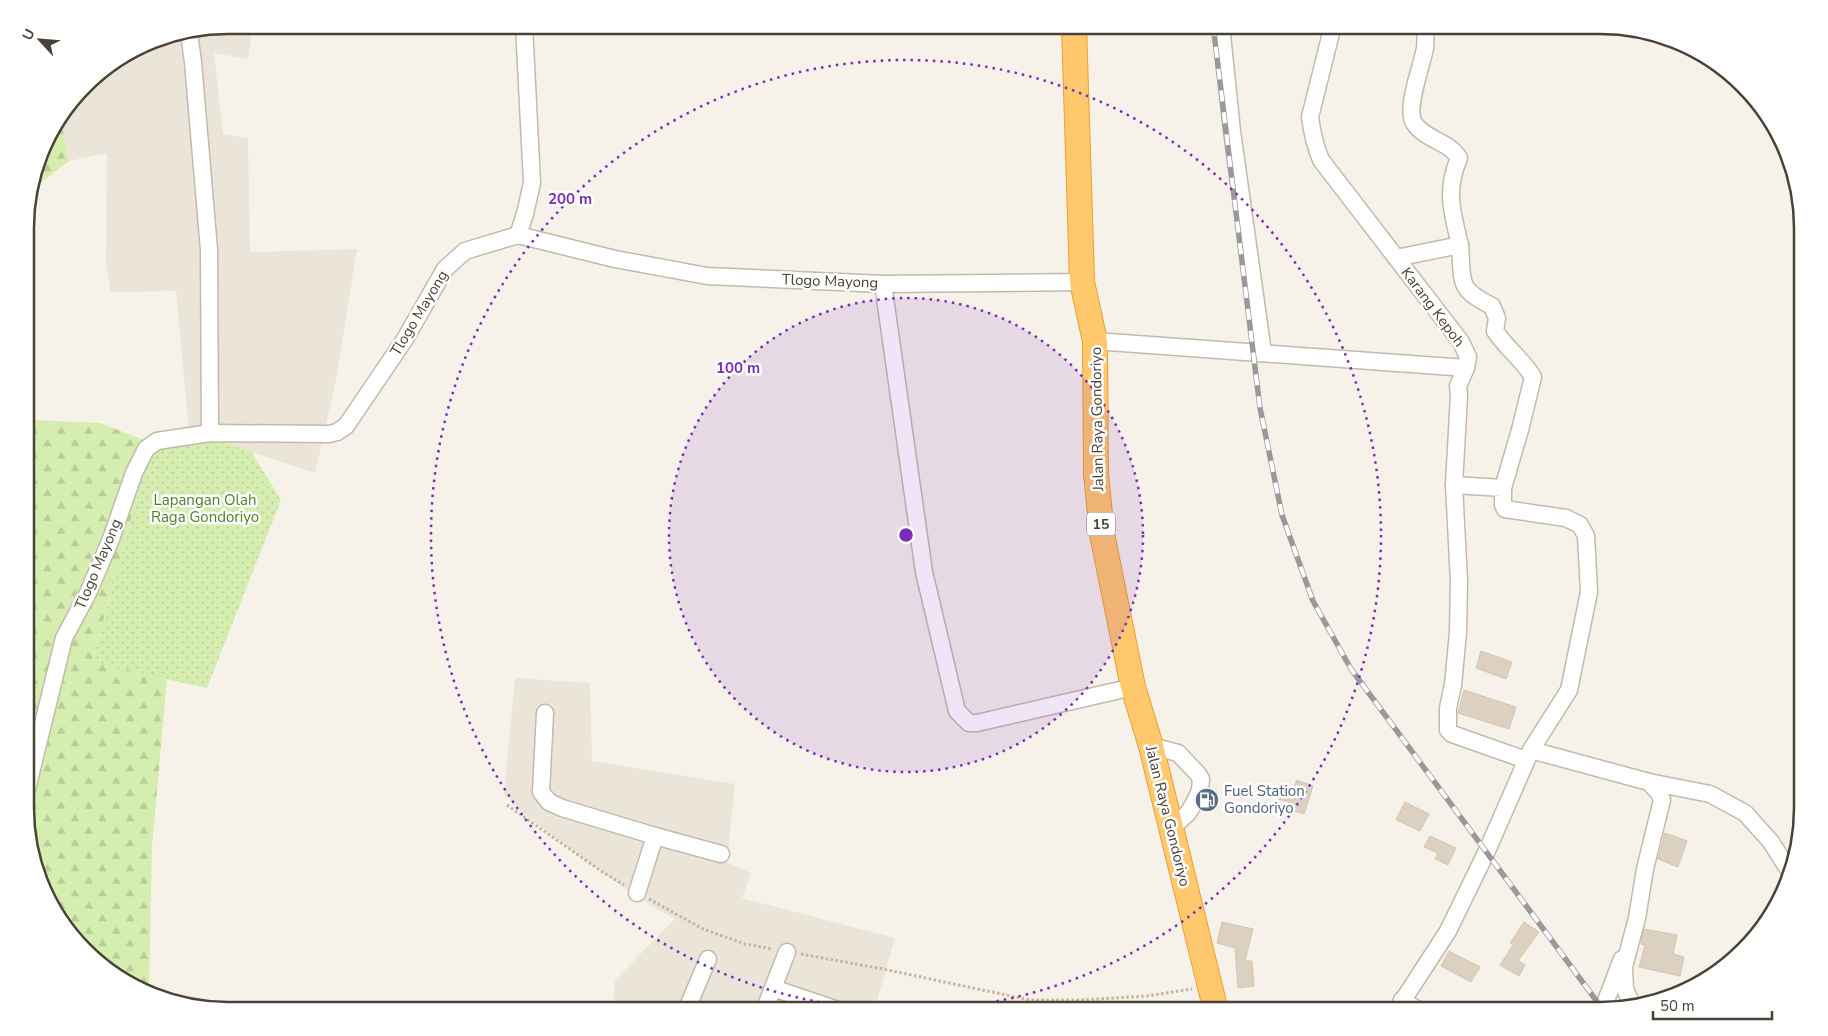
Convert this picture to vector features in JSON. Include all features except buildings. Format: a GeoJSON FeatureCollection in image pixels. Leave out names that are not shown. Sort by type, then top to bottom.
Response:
{"type":"FeatureCollection","features":[{"type":"Feature","properties":{"kind":"highway","name":"Jalan Raya Gondoriyo"},"geometry":{"type":"LineString","coordinates":[[1074,34],[1082,282],[1095,341],[1096,474],[1102,534],[1133,687],[1151,746],[1214,1002]]}},
{"type":"Feature","properties":{"kind":"street"},"geometry":{"type":"LineString","coordinates":[[518,235],[532,182],[524,34]]}},
{"type":"Feature","properties":{"kind":"street"},"geometry":{"type":"LineString","coordinates":[[1222,34],[1232,130],[1263,353]]}},
{"type":"Feature","properties":{"kind":"street","name":"Karang Kepoh"},"geometry":{"type":"LineString","coordinates":[[1095,341],[1466,368],[1468,357],[1461,342],[1321,160],[1311,131],[1310,117],[1331,34]]}},
{"type":"Feature","properties":{"kind":"street"},"geometry":{"type":"LineString","coordinates":[[1401,1002],[1448,931],[1486,853],[1529,755],[1568,690],[1589,592],[1586,536],[1580,525],[1566,518],[1505,509],[1503,505],[1503,488],[1534,377],[1502,343],[1495,331],[1497,318],[1492,306],[1467,291],[1463,282],[1460,245],[1450,204],[1452,175],[1458,158],[1454,151],[1420,131],[1413,121],[1412,98],[1425,46],[1424,34]]}},
{"type":"Feature","properties":{"kind":"street"},"geometry":{"type":"LineString","coordinates":[[190,37],[194,62],[209,250],[210,432]]}},
{"type":"Feature","properties":{"kind":"street","name":"Tlogo Mayong"},"geometry":{"type":"LineString","coordinates":[[34,760],[64,638],[88,592],[134,473],[146,449],[157,441],[210,432],[303,435],[337,432],[346,426],[405,339],[445,269],[465,250],[518,235],[615,259],[707,276],[883,284],[1082,282]]}},
{"type":"Feature","properties":{"kind":"street"},"geometry":{"type":"LineString","coordinates":[[1396,258],[1460,245]]}},
{"type":"Feature","properties":{"kind":"street"},"geometry":{"type":"LineString","coordinates":[[883,284],[924,572],[958,711],[969,723],[977,724],[1133,687]]}},
{"type":"Feature","properties":{"kind":"street"},"geometry":{"type":"LineString","coordinates":[[1466,368],[1458,386],[1454,486],[1459,580],[1458,632],[1453,685],[1448,708],[1448,730],[1452,734],[1529,755],[1710,794],[1745,813],[1771,842],[1786,866]]}},
{"type":"Feature","properties":{"kind":"street"},"geometry":{"type":"LineString","coordinates":[[1454,486],[1503,488]]}},
{"type":"Feature","properties":{"kind":"street"},"geometry":{"type":"LineString","coordinates":[[545,713],[541,792],[549,802],[562,808],[720,854]]}},
{"type":"Feature","properties":{"kind":"street"},"geometry":{"type":"LineString","coordinates":[[1151,746],[1178,753],[1201,779],[1200,791],[1193,805],[1188,813],[1172,828]]}},
{"type":"Feature","properties":{"kind":"street"},"geometry":{"type":"LineString","coordinates":[[1605,1002],[1637,918],[1645,869],[1662,800],[1659,793],[1649,782]]}},
{"type":"Feature","properties":{"kind":"street"},"geometry":{"type":"LineString","coordinates":[[637,893],[655,836]]}},
{"type":"Feature","properties":{"kind":"street"},"geometry":{"type":"LineString","coordinates":[[1630,1000],[1625,988],[1624,967],[1631,936]]}},
{"type":"Feature","properties":{"kind":"street"},"geometry":{"type":"LineString","coordinates":[[768,1002],[787,952]]}},
{"type":"Feature","properties":{"kind":"street"},"geometry":{"type":"LineString","coordinates":[[690,1002],[708,959]]}},
{"type":"Feature","properties":{"kind":"street"},"geometry":{"type":"LineString","coordinates":[[773,988],[814,1002]]}},
{"type":"Feature","properties":{"kind":"path"},"geometry":{"type":"LineString","coordinates":[[507,806],[601,871],[637,893],[703,929],[745,944],[883,969],[1030,1000],[1081,1000],[1147,996],[1211,986]]}},
{"type":"Feature","properties":{"kind":"shaded area"},"geometry":{"type":"Polygon","coordinates":[[[252,34],[248,59],[214,53],[223,134],[248,138],[250,252],[357,249],[336,380],[315,473],[216,440],[190,441],[176,291],[111,292],[106,264],[107,153],[69,161],[62,127],[90,90],[120,66],[153,48],[177,40],[202,35],[252,34]]]}},
{"type":"Feature","properties":{"kind":"shaded area"},"geometry":{"type":"Polygon","coordinates":[[[515,678],[590,683],[592,761],[735,784],[727,863],[751,873],[742,898],[895,938],[877,1002],[613,1002],[615,980],[675,919],[636,897],[524,814],[504,794],[515,678]]]}},
{"type":"Feature","properties":{"kind":"green space"},"geometry":{"type":"Polygon","coordinates":[[[62,127],[69,161],[38,185],[48,153],[62,127]]]}},
{"type":"Feature","properties":{"kind":"green space"},"geometry":{"type":"Polygon","coordinates":[[[34,420],[100,423],[152,443],[92,662],[167,679],[152,847],[149,986],[120,970],[90,946],[66,916],[48,883],[37,846],[34,821],[34,420]]]}},
{"type":"Feature","properties":{"kind":"green space","name":"Lapangan Olah Raga Gondoriyo"},"geometry":{"type":"Polygon","coordinates":[[[216,440],[251,451],[281,500],[207,688],[92,663],[152,443],[216,440]]]}},
{"type":"Feature","properties":{"kind":"railway"},"geometry":{"type":"LineString","coordinates":[[1214,34],[1260,408],[1282,515],[1313,601],[1351,669],[1597,1002]]}},
{"type":"Feature","properties":{"kind":"place","name":"Fuel Station Gondoriyo"},"geometry":{"type":"Point","coordinates":[1207,800]}}]}
